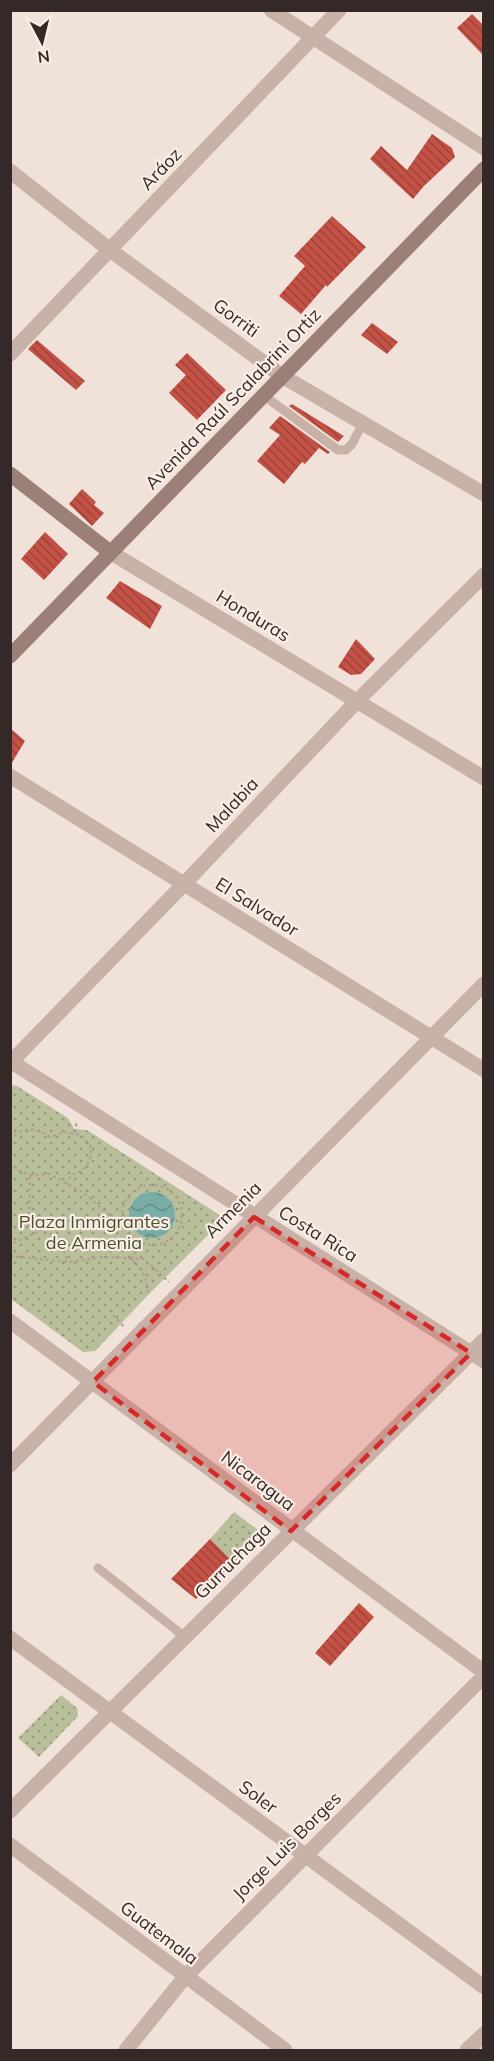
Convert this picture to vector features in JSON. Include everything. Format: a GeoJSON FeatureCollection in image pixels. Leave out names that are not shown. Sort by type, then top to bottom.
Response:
{"type":"FeatureCollection","features":[{"type":"Feature","properties":{"kind":"main road","name":"Avenida Raúl Scalabrini Ortiz"},"geometry":{"type":"LineString","coordinates":[[10,656],[483,170]]}},
{"type":"Feature","properties":{"kind":"main road","name":"Honduras"},"geometry":{"type":"LineString","coordinates":[[10,474],[110,552]]}},
{"type":"Feature","properties":{"kind":"street"},"geometry":{"type":"LineString","coordinates":[[271,10],[483,147]]}},
{"type":"Feature","properties":{"kind":"street","name":"Aráoz"},"geometry":{"type":"LineString","coordinates":[[10,354],[339,10]]}},
{"type":"Feature","properties":{"kind":"street","name":"Gorriti"},"geometry":{"type":"LineString","coordinates":[[10,171],[110,250],[282,376],[483,494]]}},
{"type":"Feature","properties":{"kind":"street","name":"Honduras"},"geometry":{"type":"LineString","coordinates":[[110,552],[483,778]]}},
{"type":"Feature","properties":{"kind":"street","name":"Malabia"},"geometry":{"type":"LineString","coordinates":[[11,1062],[357,701],[483,575]]}},
{"type":"Feature","properties":{"kind":"street","name":"El Salvador"},"geometry":{"type":"LineString","coordinates":[[10,776],[483,1070]]}},
{"type":"Feature","properties":{"kind":"street","name":"Armenia"},"geometry":{"type":"LineString","coordinates":[[10,1465],[483,984]]}},
{"type":"Feature","properties":{"kind":"street","name":"Costa Rica"},"geometry":{"type":"LineString","coordinates":[[11,1062],[477,1357]]}},
{"type":"Feature","properties":{"kind":"street","name":"Nicaragua"},"geometry":{"type":"LineString","coordinates":[[10,1321],[483,1674]]}},
{"type":"Feature","properties":{"kind":"street","name":"Gurruchaga"},"geometry":{"type":"LineString","coordinates":[[10,1810],[291,1531],[477,1357],[483,1341]]}},
{"type":"Feature","properties":{"kind":"street","name":"Soler"},"geometry":{"type":"LineString","coordinates":[[10,1638],[483,1987]]}},
{"type":"Feature","properties":{"kind":"street","name":"Jorge Luis Borges"},"geometry":{"type":"LineString","coordinates":[[126,2050],[185,1977],[483,1674]]}},
{"type":"Feature","properties":{"kind":"street","name":"Guatemala"},"geometry":{"type":"LineString","coordinates":[[10,1845],[285,2050]]}},
{"type":"Feature","properties":{"kind":"street"},"geometry":{"type":"LineString","coordinates":[[467,2050],[483,2034]]}},
{"type":"Feature","properties":{"kind":"lane"},"geometry":{"type":"LineString","coordinates":[[263,395],[339,450],[346,450],[352,444],[363,423]]}},
{"type":"Feature","properties":{"kind":"lane"},"geometry":{"type":"LineString","coordinates":[[98,1568],[185,1636]]}},
{"type":"Feature","properties":{"kind":"path"},"geometry":{"type":"LineString","coordinates":[[10,1140],[16,1133],[25,1129],[34,1129],[50,1137],[74,1131],[86,1139],[91,1153],[86,1167],[71,1174],[67,1184]]}},
{"type":"Feature","properties":{"kind":"path"},"geometry":{"type":"LineString","coordinates":[[10,1162],[16,1169],[30,1175],[49,1174],[84,1193],[132,1238],[142,1244],[154,1245],[166,1242],[175,1234],[181,1224],[182,1212],[179,1201],[161,1186],[149,1185],[138,1188],[128,1196],[123,1206],[122,1218],[125,1229]]}},
{"type":"Feature","properties":{"kind":"path"},"geometry":{"type":"LineString","coordinates":[[30,1175],[29,1226],[58,1237],[68,1262]]}},
{"type":"Feature","properties":{"kind":"path"},"geometry":{"type":"LineString","coordinates":[[171,1192],[175,1186]]}},
{"type":"Feature","properties":{"kind":"path"},"geometry":{"type":"LineString","coordinates":[[10,1248],[12,1243],[42,1230]]}},
{"type":"Feature","properties":{"kind":"path"},"geometry":{"type":"LineString","coordinates":[[131,1259],[142,1244]]}},
{"type":"Feature","properties":{"kind":"path"},"geometry":{"type":"LineString","coordinates":[[10,1256],[68,1262],[103,1257],[144,1259],[165,1277],[177,1295]]}},
{"type":"Feature","properties":{"kind":"path"},"geometry":{"type":"LineString","coordinates":[[131,1259],[141,1268],[147,1280],[148,1294]]}},
{"type":"Feature","properties":{"kind":"highlighted area"},"geometry":{"type":"Polygon","coordinates":[[[254,1217],[471,1353],[291,1531],[93,1382],[254,1217]]]}},
{"type":"Feature","properties":{"kind":"green space","name":"Plaza Inmigrantes de Armenia"},"geometry":{"type":"Polygon","coordinates":[[[11,1085],[17,1086],[68,1118],[74,1129],[87,1130],[218,1214],[221,1219],[219,1224],[95,1351],[83,1352],[11,1299],[11,1085]]]}},
{"type":"Feature","properties":{"kind":"green space"},"geometry":{"type":"Polygon","coordinates":[[[234,1512],[258,1530],[257,1538],[234,1563],[210,1539],[234,1512]]]}},
{"type":"Feature","properties":{"kind":"green space"},"geometry":{"type":"Polygon","coordinates":[[[61,1695],[77,1708],[78,1716],[39,1757],[18,1738],[61,1695]]]}},
{"type":"Feature","properties":{"kind":"water"},"geometry":{"type":"Polygon","coordinates":[[[157,1192],[169,1198],[174,1206],[174,1224],[169,1232],[161,1237],[147,1238],[139,1235],[132,1228],[129,1210],[132,1202],[139,1195],[157,1192]]]}},
{"type":"Feature","properties":{"kind":"building"},"geometry":{"type":"Polygon","coordinates":[[[472,14],[483,25],[483,55],[457,28],[472,14]]]}},
{"type":"Feature","properties":{"kind":"building"},"geometry":{"type":"Polygon","coordinates":[[[432,134],[452,148],[455,157],[413,199],[370,159],[381,146],[407,170],[432,134]]]}},
{"type":"Feature","properties":{"kind":"building"},"geometry":{"type":"Polygon","coordinates":[[[332,216],[366,247],[327,287],[326,285],[301,314],[279,296],[305,266],[294,256],[332,216]]]}},
{"type":"Feature","properties":{"kind":"building"},"geometry":{"type":"Polygon","coordinates":[[[372,323],[398,342],[387,354],[361,335],[372,323]]]}},
{"type":"Feature","properties":{"kind":"building"},"geometry":{"type":"Polygon","coordinates":[[[37,340],[85,381],[76,390],[28,349],[37,340]]]}},
{"type":"Feature","properties":{"kind":"building"},"geometry":{"type":"Polygon","coordinates":[[[187,353],[226,390],[197,420],[169,393],[186,375],[175,365],[187,353]]]}},
{"type":"Feature","properties":{"kind":"building"},"geometry":{"type":"Polygon","coordinates":[[[292,404],[344,436],[338,442],[289,406],[292,404]]]}},
{"type":"Feature","properties":{"kind":"building"},"geometry":{"type":"Polygon","coordinates":[[[280,416],[330,452],[328,454],[319,448],[305,464],[302,462],[284,484],[257,461],[280,435],[269,428],[280,416]]]}},
{"type":"Feature","properties":{"kind":"building"},"geometry":{"type":"Polygon","coordinates":[[[82,489],[96,502],[94,505],[104,513],[92,526],[69,504],[82,489]]]}},
{"type":"Feature","properties":{"kind":"building"},"geometry":{"type":"Polygon","coordinates":[[[45,532],[68,554],[44,580],[21,559],[45,532]]]}},
{"type":"Feature","properties":{"kind":"building"},"geometry":{"type":"Polygon","coordinates":[[[120,581],[162,606],[150,629],[106,598],[120,581]]]}},
{"type":"Feature","properties":{"kind":"building"},"geometry":{"type":"Polygon","coordinates":[[[356,639],[375,659],[361,674],[351,675],[338,667],[356,639]]]}},
{"type":"Feature","properties":{"kind":"building"},"geometry":{"type":"Polygon","coordinates":[[[10,728],[25,741],[10,766],[10,728]]]}},
{"type":"Feature","properties":{"kind":"building"},"geometry":{"type":"Polygon","coordinates":[[[210,1539],[234,1563],[196,1599],[171,1579],[210,1539]]]}},
{"type":"Feature","properties":{"kind":"building"},"geometry":{"type":"Polygon","coordinates":[[[359,1603],[374,1617],[330,1666],[315,1653],[359,1603]]]}}]}
